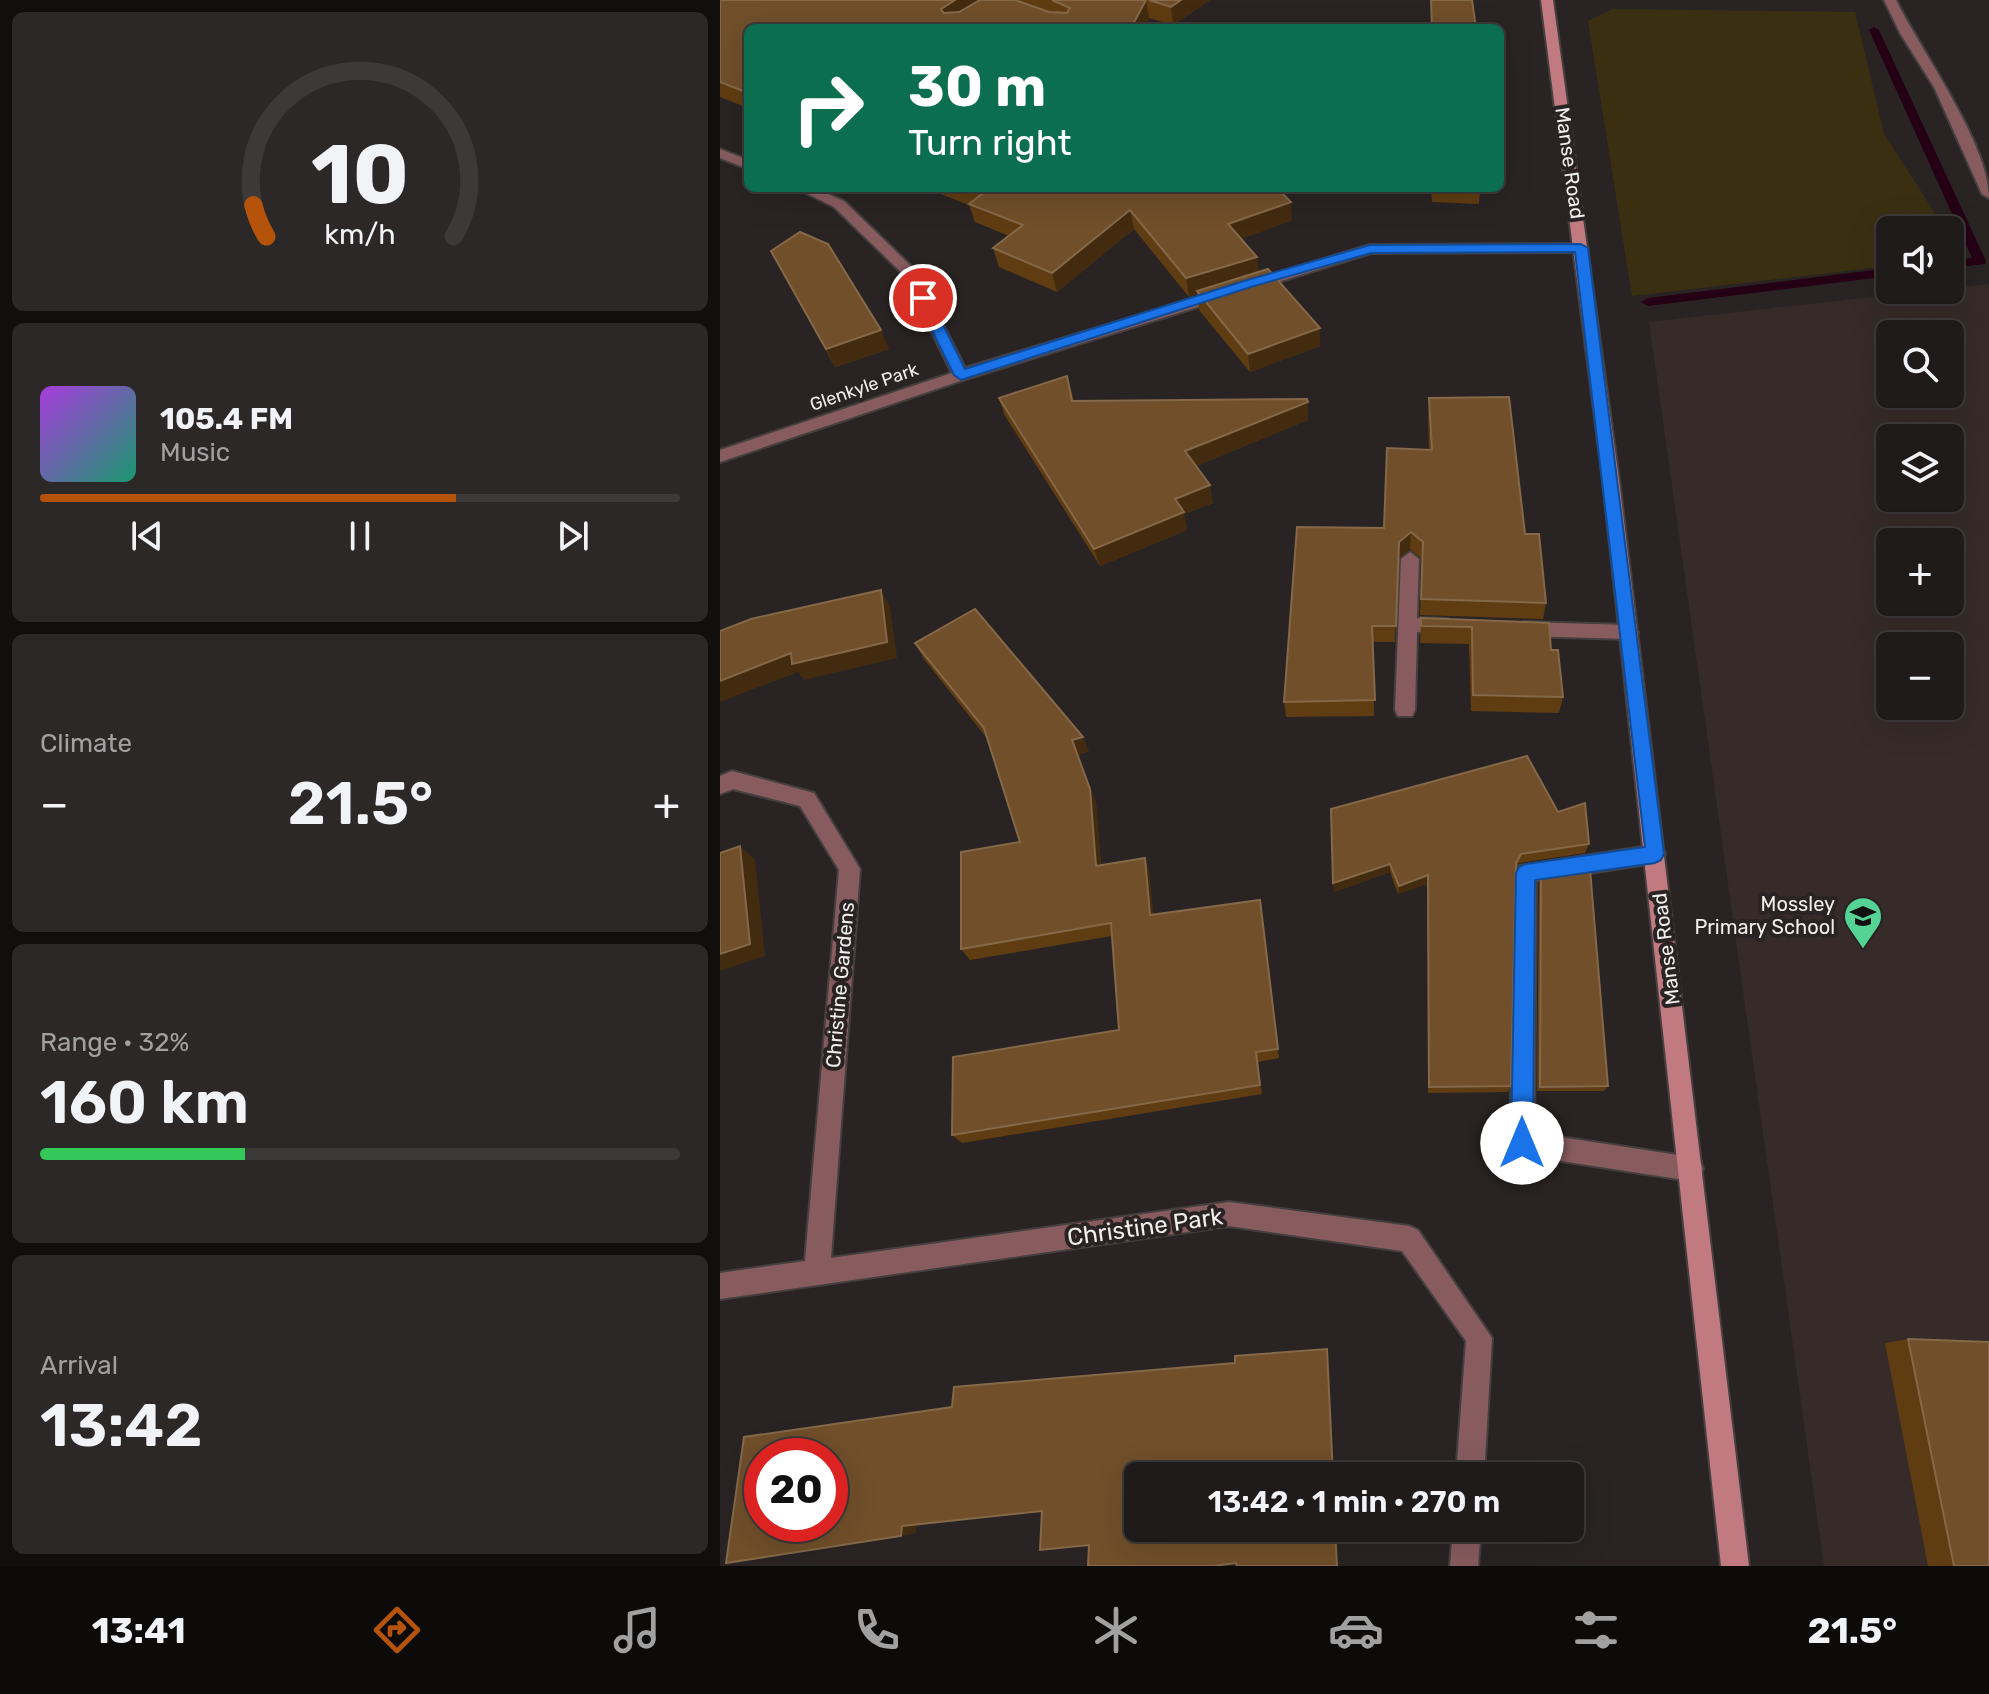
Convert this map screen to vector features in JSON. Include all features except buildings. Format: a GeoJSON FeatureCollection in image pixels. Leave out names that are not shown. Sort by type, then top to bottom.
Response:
{"type":"FeatureCollection","features":[{"type":"Feature","properties":{"kind":"main road","name":"Manse Road"},"geometry":{"type":"LineString","coordinates":[[1547,0],[1629,632],[1735,1566]]}},
{"type":"Feature","properties":{"kind":"street"},"geometry":{"type":"LineString","coordinates":[[1890,0],[1906,33],[1940,87],[1989,194]]}},
{"type":"Feature","properties":{"kind":"street"},"geometry":{"type":"LineString","coordinates":[[720,153],[744,163]]}},
{"type":"Feature","properties":{"kind":"street"},"geometry":{"type":"LineString","coordinates":[[734,159],[744,153]]}},
{"type":"Feature","properties":{"kind":"street"},"geometry":{"type":"LineString","coordinates":[[812,192],[839,204],[910,273],[961,375]]}},
{"type":"Feature","properties":{"kind":"street","name":"Glenkyle Park"},"geometry":{"type":"LineString","coordinates":[[720,456],[961,375],[1370,249],[1581,248]]}},
{"type":"Feature","properties":{"kind":"street"},"geometry":{"type":"LineString","coordinates":[[1405,710],[1410,559]]}},
{"type":"Feature","properties":{"kind":"street"},"geometry":{"type":"LineString","coordinates":[[1408,625],[1471,627]]}},
{"type":"Feature","properties":{"kind":"street"},"geometry":{"type":"LineString","coordinates":[[1503,628],[1629,632]]}},
{"type":"Feature","properties":{"kind":"street","name":"Christine Gardens"},"geometry":{"type":"LineString","coordinates":[[720,785],[732,780],[807,799],[850,869],[817,1273]]}},
{"type":"Feature","properties":{"kind":"street"},"geometry":{"type":"LineString","coordinates":[[1655,854],[1526,873],[1522,1143],[1691,1169]]}},
{"type":"Feature","properties":{"kind":"street","name":"Christine Park"},"geometry":{"type":"LineString","coordinates":[[720,1286],[1229,1214],[1409,1239],[1479,1338],[1471,1462]]}},
{"type":"Feature","properties":{"kind":"street"},"geometry":{"type":"LineString","coordinates":[[1464,1566],[1466,1542]]}},
{"type":"Feature","properties":{"kind":"shaded area"},"geometry":{"type":"Polygon","coordinates":[[[1612,9],[1855,12],[1884,134],[1937,216],[1876,216],[1876,268],[1632,296],[1588,21],[1612,9]]]}},
{"type":"Feature","properties":{"kind":"shaded area","name":"Mossley Primary School"},"geometry":{"type":"Polygon","coordinates":[[[1989,284],[1989,1566],[1824,1566],[1649,322],[1876,297],[1876,304],[1964,304],[1964,287],[1989,284]]]}},
{"type":"Feature","properties":{"kind":"waterway"},"geometry":{"type":"LineString","coordinates":[[1874,30],[1959,216]]}},
{"type":"Feature","properties":{"kind":"waterway"},"geometry":{"type":"LineString","coordinates":[[1964,226],[1980,261],[1964,263]]}},
{"type":"Feature","properties":{"kind":"waterway"},"geometry":{"type":"LineString","coordinates":[[1648,302],[1876,274]]}},
{"type":"Feature","properties":{"kind":"place","name":"Mossley Primary School"},"geometry":{"type":"Point","coordinates":[1863,950]}},
{"type":"Feature","properties":{"kind":"route"},"geometry":{"type":"LineString","coordinates":[[923,298],[961,375],[1370,249],[1581,248],[1655,854],[1526,873],[1522,1143]]}}]}
